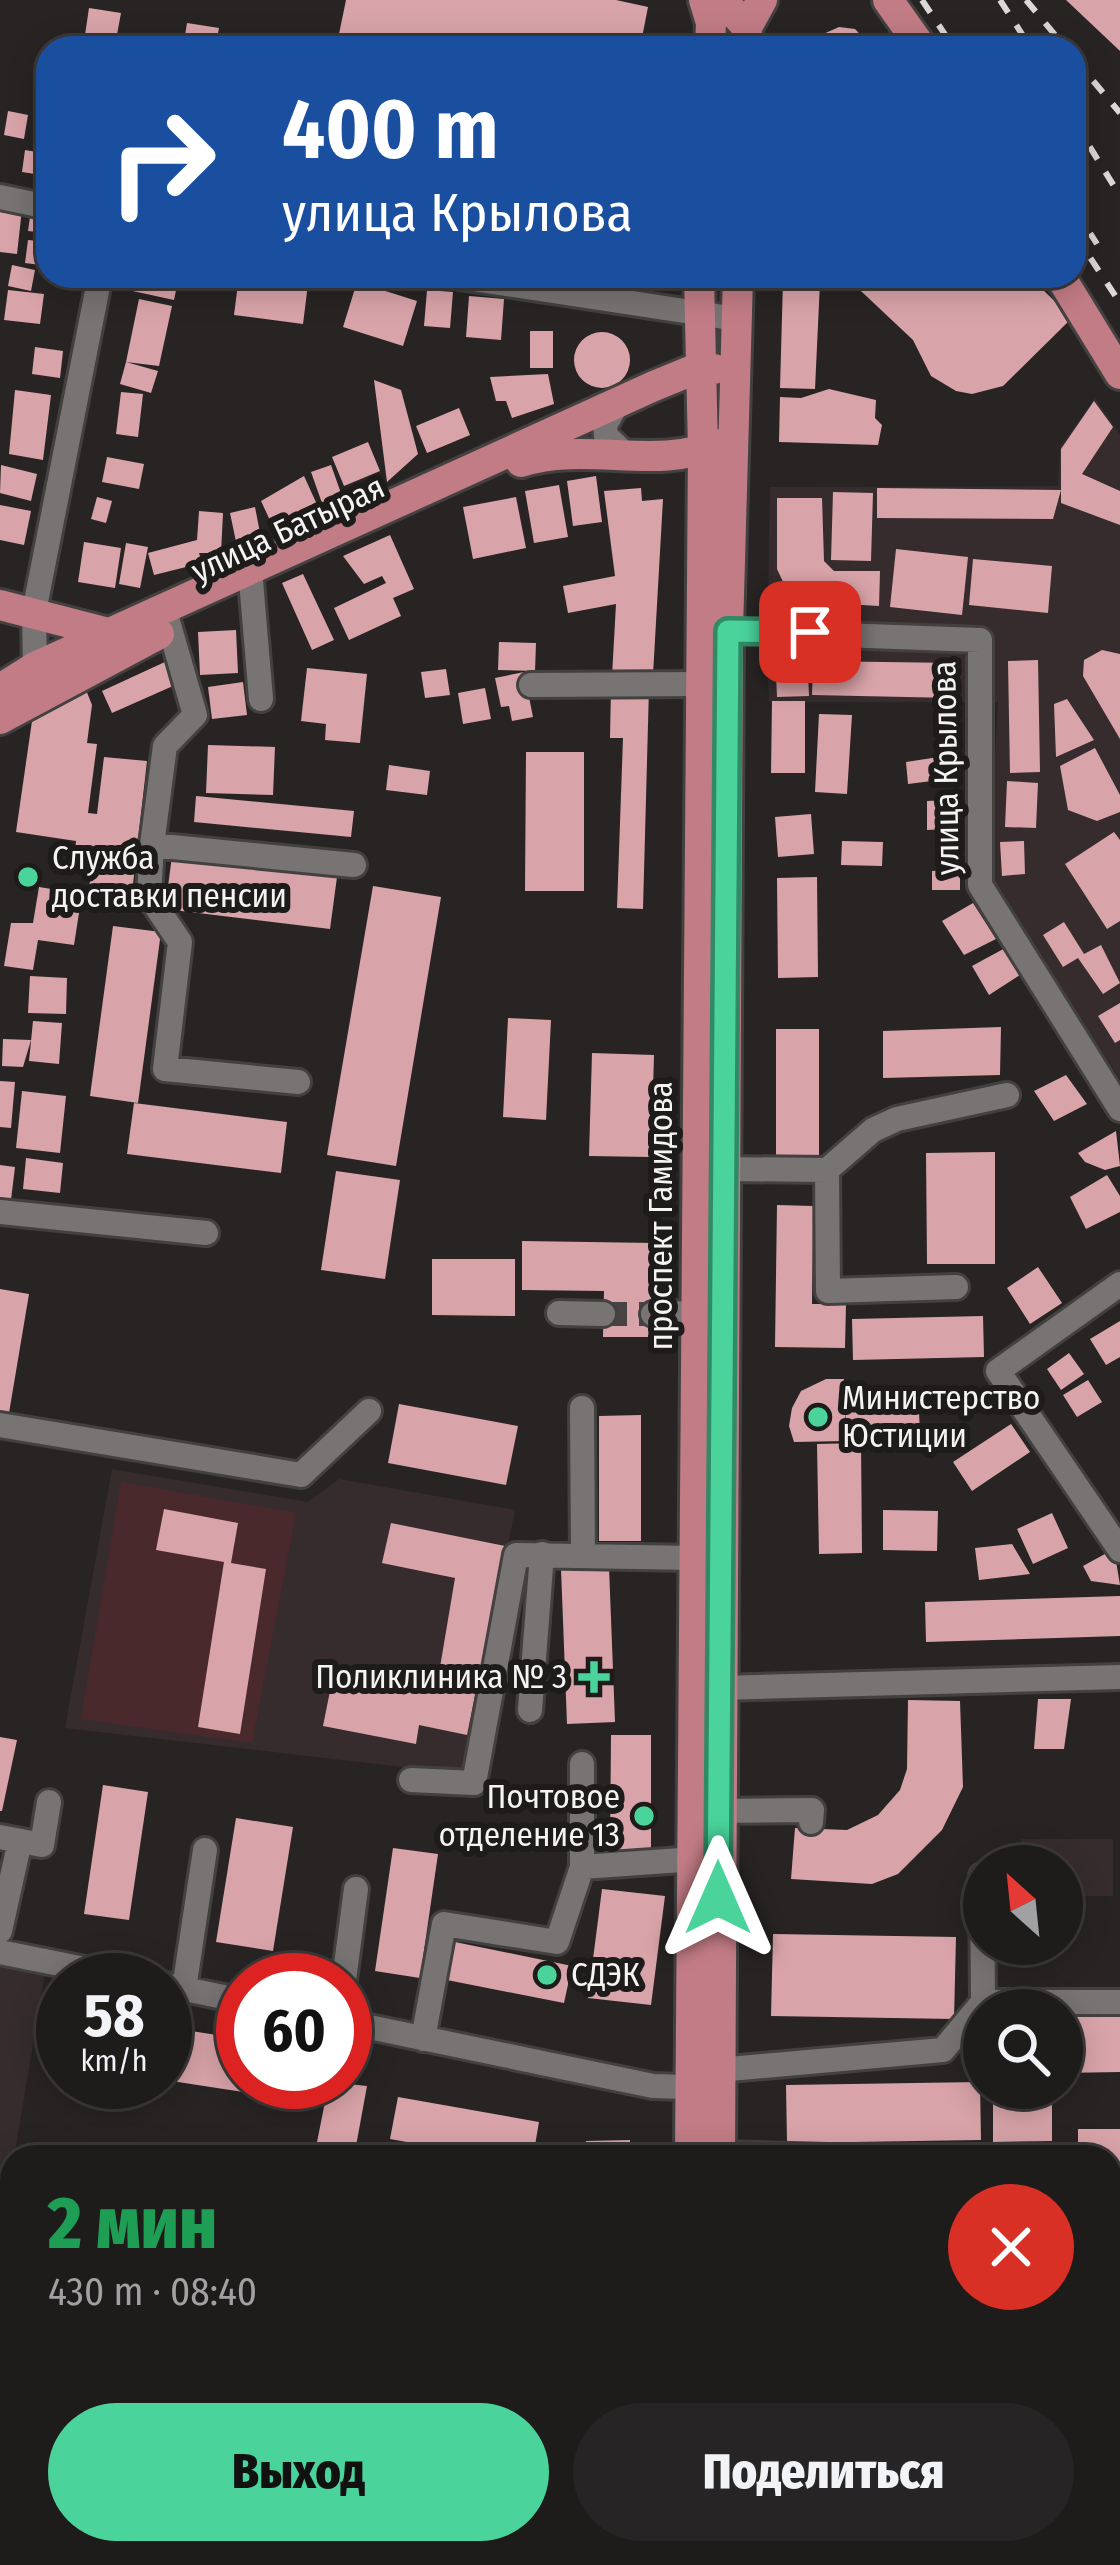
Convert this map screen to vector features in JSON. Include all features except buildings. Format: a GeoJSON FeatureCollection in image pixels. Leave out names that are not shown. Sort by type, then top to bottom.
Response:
{"type":"FeatureCollection","features":[{"type":"Feature","properties":{"kind":"main road"},"geometry":{"type":"LineString","coordinates":[[704,0],[710,36]]}},
{"type":"Feature","properties":{"kind":"main road"},"geometry":{"type":"LineString","coordinates":[[869,0],[895,36]]}},
{"type":"Feature","properties":{"kind":"main road"},"geometry":{"type":"LineString","coordinates":[[888,0],[914,36]]}},
{"type":"Feature","properties":{"kind":"main road"},"geometry":{"type":"LineString","coordinates":[[1086,286],[1120,340]]}},
{"type":"Feature","properties":{"kind":"main road","name":"проспект Гамидова"},"geometry":{"type":"LineString","coordinates":[[694,288],[687,313],[716,444],[728,631],[695,1313],[696,1859],[688,2087],[706,2145]]}},
{"type":"Feature","properties":{"kind":"main road","name":"проспект Гамидова"},"geometry":{"type":"LineString","coordinates":[[711,2145],[718,2069],[726,1169],[716,812],[698,684],[716,444],[732,370],[738,288]]}},
{"type":"Feature","properties":{"kind":"main road"},"geometry":{"type":"LineString","coordinates":[[1067,288],[1120,374]]}},
{"type":"Feature","properties":{"kind":"main road"},"geometry":{"type":"LineString","coordinates":[[698,368],[732,370]]}},
{"type":"Feature","properties":{"kind":"main road","name":"улица Батырая"},"geometry":{"type":"LineString","coordinates":[[0,688],[41,680],[253,574],[698,368]]}},
{"type":"Feature","properties":{"kind":"main road","name":"улица Батырая"},"geometry":{"type":"LineString","coordinates":[[253,574],[502,469],[566,452],[664,456],[716,444]]}},
{"type":"Feature","properties":{"kind":"main road"},"geometry":{"type":"LineString","coordinates":[[0,605],[123,640]]}},
{"type":"Feature","properties":{"kind":"main road","name":"улица Батырая"},"geometry":{"type":"LineString","coordinates":[[0,719],[41,680]]}},
{"type":"Feature","properties":{"kind":"street"},"geometry":{"type":"LineString","coordinates":[[0,197],[36,204]]}},
{"type":"Feature","properties":{"kind":"street"},"geometry":{"type":"LineString","coordinates":[[41,680],[34,612],[98,288]]}},
{"type":"Feature","properties":{"kind":"street"},"geometry":{"type":"LineString","coordinates":[[530,288],[737,319]]}},
{"type":"Feature","properties":{"kind":"street"},"geometry":{"type":"LineString","coordinates":[[617,404],[606,436],[622,451]]}},
{"type":"Feature","properties":{"kind":"street"},"geometry":{"type":"LineString","coordinates":[[253,574],[261,699]]}},
{"type":"Feature","properties":{"kind":"street"},"geometry":{"type":"LineString","coordinates":[[167,618],[195,715],[165,746],[152,845],[149,896],[180,942],[166,1069],[298,1082]]}},
{"type":"Feature","properties":{"kind":"street","name":"улица Крылова"},"geometry":{"type":"LineString","coordinates":[[728,631],[980,640],[980,885],[1120,1109]]}},
{"type":"Feature","properties":{"kind":"street"},"geometry":{"type":"LineString","coordinates":[[531,685],[698,684]]}},
{"type":"Feature","properties":{"kind":"street"},"geometry":{"type":"LineString","coordinates":[[152,845],[354,865]]}},
{"type":"Feature","properties":{"kind":"street"},"geometry":{"type":"LineString","coordinates":[[726,1169],[827,1169],[873,1130],[896,1119],[1006,1095]]}},
{"type":"Feature","properties":{"kind":"street"},"geometry":{"type":"LineString","coordinates":[[827,1169],[828,1291],[956,1287]]}},
{"type":"Feature","properties":{"kind":"street"},"geometry":{"type":"LineString","coordinates":[[0,1212],[206,1233]]}},
{"type":"Feature","properties":{"kind":"street"},"geometry":{"type":"LineString","coordinates":[[1120,1285],[998,1371],[1120,1550]]}},
{"type":"Feature","properties":{"kind":"street"},"geometry":{"type":"LineString","coordinates":[[559,1312],[603,1314]]}},
{"type":"Feature","properties":{"kind":"street"},"geometry":{"type":"LineString","coordinates":[[652,1314],[695,1313]]}},
{"type":"Feature","properties":{"kind":"street"},"geometry":{"type":"LineString","coordinates":[[582,1408],[583,1556]]}},
{"type":"Feature","properties":{"kind":"street"},"geometry":{"type":"LineString","coordinates":[[0,1426],[301,1475],[369,1411]]}},
{"type":"Feature","properties":{"kind":"street"},"geometry":{"type":"LineString","coordinates":[[530,1711],[542,1554]]}},
{"type":"Feature","properties":{"kind":"street"},"geometry":{"type":"LineString","coordinates":[[411,1780],[474,1783],[516,1555],[696,1558]]}},
{"type":"Feature","properties":{"kind":"street"},"geometry":{"type":"LineString","coordinates":[[721,1688],[1120,1677]]}},
{"type":"Feature","properties":{"kind":"street"},"geometry":{"type":"LineString","coordinates":[[423,2039],[444,1924],[557,1942],[583,1867],[582,1763]]}},
{"type":"Feature","properties":{"kind":"street"},"geometry":{"type":"LineString","coordinates":[[0,1931],[10,1839],[42,1844],[49,1802]]}},
{"type":"Feature","properties":{"kind":"street"},"geometry":{"type":"LineString","coordinates":[[719,1811],[812,1810],[811,1822]]}},
{"type":"Feature","properties":{"kind":"street"},"geometry":{"type":"LineString","coordinates":[[182,1953],[205,1850]]}},
{"type":"Feature","properties":{"kind":"street"},"geometry":{"type":"LineString","coordinates":[[583,1867],[696,1859]]}},
{"type":"Feature","properties":{"kind":"street"},"geometry":{"type":"LineString","coordinates":[[348,1953],[356,1889]]}},
{"type":"Feature","properties":{"kind":"street"},"geometry":{"type":"LineString","coordinates":[[0,1952],[36,1959]]}},
{"type":"Feature","properties":{"kind":"street"},"geometry":{"type":"LineString","coordinates":[[1083,2002],[1120,2002]]}},
{"type":"Feature","properties":{"kind":"street"},"geometry":{"type":"LineString","coordinates":[[372,2028],[653,2086],[688,2087],[718,2069],[943,2050],[963,2026]]}},
{"type":"Feature","properties":{"kind":"shaded area"},"geometry":{"type":"Polygon","coordinates":[[[1095,398],[1120,435],[1120,1079],[988,878],[998,702],[769,702],[767,661],[770,487],[1058,486],[1060,447],[1095,398]]]}},
{"type":"Feature","properties":{"kind":"shaded area"},"geometry":{"type":"Polygon","coordinates":[[[112,1469],[308,1502],[339,1479],[515,1510],[463,1774],[65,1728],[112,1469]]]}},
{"type":"Feature","properties":{"kind":"shaded area"},"geometry":{"type":"Polygon","coordinates":[[[121,1482],[296,1513],[252,1743],[81,1719],[121,1482]]]}},
{"type":"Feature","properties":{"kind":"shaded area"},"geometry":{"type":"Polygon","coordinates":[[[1021,1839],[1113,1839],[1113,1896],[1083,1896],[1083,1845],[1021,1845],[1021,1839]]]}},
{"type":"Feature","properties":{"kind":"shaded area"},"geometry":{"type":"Polygon","coordinates":[[[0,1965],[36,1971],[36,2027],[16,2145],[0,2145],[0,1965]]]}},
{"type":"Feature","properties":{"kind":"tunnel"},"geometry":{"type":"LineString","coordinates":[[603,1314],[653,1314]]}},
{"type":"Feature","properties":{"kind":"railway"},"geometry":{"type":"LineString","coordinates":[[922,0],[946,36]]}},
{"type":"Feature","properties":{"kind":"railway"},"geometry":{"type":"LineString","coordinates":[[1000,0],[1023,36]]}},
{"type":"Feature","properties":{"kind":"railway"},"geometry":{"type":"LineString","coordinates":[[1026,0],[1056,36]]}},
{"type":"Feature","properties":{"kind":"railway"},"geometry":{"type":"LineString","coordinates":[[1086,72],[1120,113]]}},
{"type":"Feature","properties":{"kind":"railway"},"geometry":{"type":"LineString","coordinates":[[1086,141],[1120,196]]}},
{"type":"Feature","properties":{"kind":"railway"},"geometry":{"type":"LineString","coordinates":[[1086,227],[1097,244]]}},
{"type":"Feature","properties":{"kind":"railway"},"geometry":{"type":"LineString","coordinates":[[1086,251],[1120,303]]}},
{"type":"Feature","properties":{"kind":"place","name":"Служба доставки пенсии"},"geometry":{"type":"Point","coordinates":[28,877]}},
{"type":"Feature","properties":{"kind":"place","name":"Министерство Юстиции"},"geometry":{"type":"Point","coordinates":[818,1417]}},
{"type":"Feature","properties":{"kind":"place","name":"Поликлиника № 3"},"geometry":{"type":"Point","coordinates":[594,1677]}},
{"type":"Feature","properties":{"kind":"place","name":"Почтовое отделение 13"},"geometry":{"type":"Point","coordinates":[644,1816]}},
{"type":"Feature","properties":{"kind":"place","name":"СДЭК"},"geometry":{"type":"Point","coordinates":[547,1975]}},
{"type":"Feature","properties":{"kind":"route"},"geometry":{"type":"LineString","coordinates":[[718,1898],[728,631],[810,632]]}}]}
